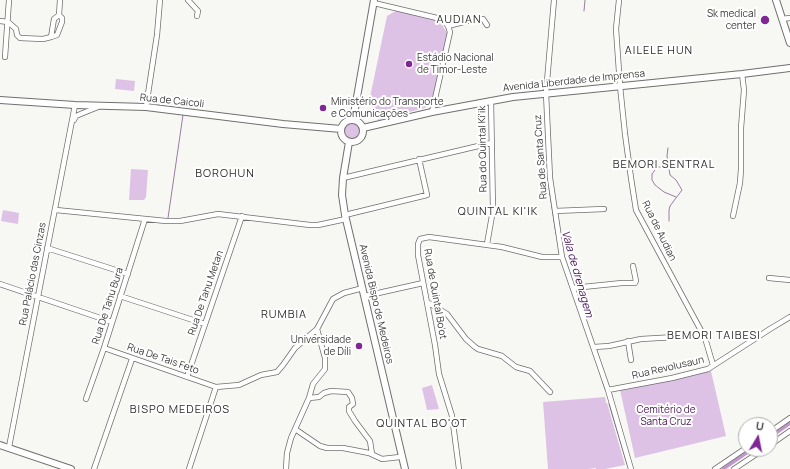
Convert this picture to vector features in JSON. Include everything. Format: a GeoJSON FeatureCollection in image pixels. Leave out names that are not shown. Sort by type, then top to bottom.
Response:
{"type":"FeatureCollection","features":[{"type":"Feature","properties":{"kind":"main road"},"geometry":{"type":"LineString","coordinates":[[776,0],[790,43]]}},
{"type":"Feature","properties":{"kind":"main road"},"geometry":{"type":"LineString","coordinates":[[353,120],[374,1]]}},
{"type":"Feature","properties":{"kind":"main road","name":"Avenida Liberdade de Imprensa"},"geometry":{"type":"LineString","coordinates":[[363,128],[491,100],[790,68]]}},
{"type":"Feature","properties":{"kind":"main road","name":"Rua de Caicoli"},"geometry":{"type":"LineString","coordinates":[[0,100],[75,105],[146,107],[283,124],[341,129]]}},
{"type":"Feature","properties":{"kind":"main road"},"geometry":{"type":"LineString","coordinates":[[353,120],[359,123],[363,128],[363,135],[359,140],[349,142],[342,136],[341,129],[346,121],[353,120]]}},
{"type":"Feature","properties":{"kind":"main road","name":"Avenida Bispo de Medeiros"},"geometry":{"type":"LineString","coordinates":[[349,142],[343,178],[342,195],[345,217],[405,469]]}},
{"type":"Feature","properties":{"kind":"main road"},"geometry":{"type":"LineString","coordinates":[[0,445],[71,469]]}},
{"type":"Feature","properties":{"kind":"street"},"geometry":{"type":"LineString","coordinates":[[4,57],[9,0]]}},
{"type":"Feature","properties":{"kind":"street"},"geometry":{"type":"LineString","coordinates":[[0,22],[8,22],[16,29],[20,38],[31,39],[57,36],[60,30],[62,18],[59,15],[60,0]]}},
{"type":"Feature","properties":{"kind":"street"},"geometry":{"type":"LineString","coordinates":[[146,107],[157,35],[160,0]]}},
{"type":"Feature","properties":{"kind":"street"},"geometry":{"type":"LineString","coordinates":[[188,0],[198,11],[197,16]]}},
{"type":"Feature","properties":{"kind":"street","name":"Rua de Santa Cruz"},"geometry":{"type":"LineString","coordinates":[[554,0],[546,93],[550,178],[560,257],[573,288],[608,390],[629,469]]}},
{"type":"Feature","properties":{"kind":"street","name":"Rua de Audian"},"geometry":{"type":"LineString","coordinates":[[618,0],[616,29],[620,86],[636,210],[705,338],[713,365]]}},
{"type":"Feature","properties":{"kind":"street"},"geometry":{"type":"LineString","coordinates":[[374,1],[437,18],[444,21],[448,26],[450,32],[432,112]]}},
{"type":"Feature","properties":{"kind":"street"},"geometry":{"type":"LineString","coordinates":[[51,37],[54,19],[57,15],[59,15]]}},
{"type":"Feature","properties":{"kind":"street"},"geometry":{"type":"LineString","coordinates":[[782,19],[790,18]]}},
{"type":"Feature","properties":{"kind":"street"},"geometry":{"type":"LineString","coordinates":[[448,26],[475,19],[483,19],[487,25]]}},
{"type":"Feature","properties":{"kind":"street"},"geometry":{"type":"LineString","coordinates":[[733,216],[740,183],[741,169],[741,128],[744,90],[742,74]]}},
{"type":"Feature","properties":{"kind":"street","name":"Rua do Quintal Ki'ik"},"geometry":{"type":"LineString","coordinates":[[487,244],[493,210],[491,100]]}},
{"type":"Feature","properties":{"kind":"street","name":"Rua Palácio das Cinzas"},"geometry":{"type":"LineString","coordinates":[[9,448],[37,296],[56,210],[75,105]]}},
{"type":"Feature","properties":{"kind":"street"},"geometry":{"type":"LineString","coordinates":[[72,123],[76,116],[102,106]]}},
{"type":"Feature","properties":{"kind":"street"},"geometry":{"type":"LineString","coordinates":[[343,178],[491,143]]}},
{"type":"Feature","properties":{"kind":"street"},"geometry":{"type":"LineString","coordinates":[[56,210],[180,221],[218,214],[314,225],[329,224],[345,217],[427,195],[419,159]]}},
{"type":"Feature","properties":{"kind":"street"},"geometry":{"type":"LineString","coordinates":[[555,211],[604,209]]}},
{"type":"Feature","properties":{"kind":"street","name":"Rua De Tahu Metan"},"geometry":{"type":"LineString","coordinates":[[187,377],[242,216]]}},
{"type":"Feature","properties":{"kind":"street","name":"Rua De Tahu Bura"},"geometry":{"type":"LineString","coordinates":[[86,399],[104,348],[145,219]]}},
{"type":"Feature","properties":{"kind":"street","name":"Rua de Quintal Bo'ot"},"geometry":{"type":"LineString","coordinates":[[459,469],[454,441],[452,416],[439,374],[423,283],[418,249],[420,239],[429,237],[487,244],[542,257],[560,257]]}},
{"type":"Feature","properties":{"kind":"street"},"geometry":{"type":"LineString","coordinates":[[47,248],[128,274]]}},
{"type":"Feature","properties":{"kind":"street"},"geometry":{"type":"LineString","coordinates":[[573,288],[634,283],[636,281],[634,266]]}},
{"type":"Feature","properties":{"kind":"street"},"geometry":{"type":"LineString","coordinates":[[769,278],[790,280]]}},
{"type":"Feature","properties":{"kind":"street"},"geometry":{"type":"LineString","coordinates":[[365,296],[423,283]]}},
{"type":"Feature","properties":{"kind":"street"},"geometry":{"type":"LineString","coordinates":[[0,284],[112,322]]}},
{"type":"Feature","properties":{"kind":"street"},"geometry":{"type":"LineString","coordinates":[[189,469],[216,387],[240,385],[261,374],[277,372],[295,348],[317,329],[333,299],[344,293],[363,288]]}},
{"type":"Feature","properties":{"kind":"street"},"geometry":{"type":"LineString","coordinates":[[120,296],[205,324]]}},
{"type":"Feature","properties":{"kind":"street"},"geometry":{"type":"LineString","coordinates":[[427,302],[447,314],[466,340],[475,347],[502,356],[516,367],[530,370],[550,392]]}},
{"type":"Feature","properties":{"kind":"street","name":"Rua Revolusaun"},"geometry":{"type":"LineString","coordinates":[[608,390],[708,369],[790,318]]}},
{"type":"Feature","properties":{"kind":"street"},"geometry":{"type":"LineString","coordinates":[[286,469],[288,448],[295,429],[309,398],[313,384],[324,371],[325,358],[317,329]]}},
{"type":"Feature","properties":{"kind":"street"},"geometry":{"type":"LineString","coordinates":[[594,347],[662,336],[676,337]]}},
{"type":"Feature","properties":{"kind":"street"},"geometry":{"type":"LineString","coordinates":[[628,341],[631,360]]}},
{"type":"Feature","properties":{"kind":"street","name":"Rua De Tais Feto"},"geometry":{"type":"LineString","coordinates":[[104,348],[216,387]]}},
{"type":"Feature","properties":{"kind":"street"},"geometry":{"type":"LineString","coordinates":[[94,469],[132,359]]}},
{"type":"Feature","properties":{"kind":"street"},"geometry":{"type":"LineString","coordinates":[[309,398],[319,397],[324,393],[331,391],[348,392],[352,398],[353,404],[349,407],[349,411],[354,421],[370,441],[372,454]]}},
{"type":"Feature","properties":{"kind":"street"},"geometry":{"type":"LineString","coordinates":[[778,426],[790,418]]}},
{"type":"Feature","properties":{"kind":"street"},"geometry":{"type":"LineString","coordinates":[[295,429],[320,446],[327,448],[343,448],[372,454],[382,459],[400,457]]}},
{"type":"Feature","properties":{"kind":"street"},"geometry":{"type":"LineString","coordinates":[[778,439],[790,431]]}},
{"type":"Feature","properties":{"kind":"street"},"geometry":{"type":"LineString","coordinates":[[715,469],[738,453]]}},
{"type":"Feature","properties":{"kind":"street"},"geometry":{"type":"LineString","coordinates":[[734,469],[752,457]]}},
{"type":"Feature","properties":{"kind":"green space","name":"Estádio Nacional de Timor-Leste"},"geometry":{"type":"Polygon","coordinates":[[[399,9],[438,19],[448,34],[433,100],[425,108],[378,120],[369,102],[387,16],[399,9]]]}},
{"type":"Feature","properties":{"kind":"green space"},"geometry":{"type":"Polygon","coordinates":[[[116,79],[135,81],[134,91],[115,89],[116,79]]]}},
{"type":"Feature","properties":{"kind":"green space"},"geometry":{"type":"Polygon","coordinates":[[[352,123],[358,126],[361,132],[358,138],[352,141],[346,138],[343,132],[346,126],[352,123]]]}},
{"type":"Feature","properties":{"kind":"green space"},"geometry":{"type":"Polygon","coordinates":[[[131,169],[148,170],[146,197],[144,200],[129,200],[131,169]]]}},
{"type":"Feature","properties":{"kind":"green space"},"geometry":{"type":"Polygon","coordinates":[[[3,210],[19,213],[18,224],[1,221],[3,210]]]}},
{"type":"Feature","properties":{"kind":"green space","name":"Cemitério de Santa Cruz"},"geometry":{"type":"Polygon","coordinates":[[[711,371],[726,436],[635,458],[620,390],[711,371]]]}},
{"type":"Feature","properties":{"kind":"green space"},"geometry":{"type":"Polygon","coordinates":[[[432,385],[439,409],[427,410],[422,388],[432,385]]]}},
{"type":"Feature","properties":{"kind":"green space"},"geometry":{"type":"Polygon","coordinates":[[[605,397],[625,465],[605,469],[548,469],[543,402],[605,397]]]}},
{"type":"Feature","properties":{"kind":"waterway","name":"Vala de drenagem"},"geometry":{"type":"LineString","coordinates":[[584,11],[585,0]]}},
{"type":"Feature","properties":{"kind":"waterway"},"geometry":{"type":"LineString","coordinates":[[168,218],[183,115]]}},
{"type":"Feature","properties":{"kind":"waterway"},"geometry":{"type":"LineString","coordinates":[[668,148],[667,156],[670,175],[676,180],[682,190],[670,206],[669,221]]}},
{"type":"Feature","properties":{"kind":"waterway"},"geometry":{"type":"LineString","coordinates":[[669,167],[658,167],[652,174],[652,180],[655,185],[664,192],[676,197]]}},
{"type":"Feature","properties":{"kind":"waterway","name":"Vala de drenagem"},"geometry":{"type":"LineString","coordinates":[[549,188],[556,234]]}},
{"type":"Feature","properties":{"kind":"waterway","name":"Vala de drenagem"},"geometry":{"type":"LineString","coordinates":[[600,373],[605,389]]}},
{"type":"Feature","properties":{"kind":"waterway","name":"Vala de drenagem"},"geometry":{"type":"LineString","coordinates":[[609,404],[627,464]]}},
{"type":"Feature","properties":{"kind":"waterway"},"geometry":{"type":"LineString","coordinates":[[778,431],[790,423]]}},
{"type":"Feature","properties":{"kind":"waterway"},"geometry":{"type":"LineString","coordinates":[[723,469],[740,457]]}},
{"type":"Feature","properties":{"kind":"place","name":"Sk medical center"},"geometry":{"type":"Point","coordinates":[765,20]}},
{"type":"Feature","properties":{"kind":"place","name":"Estádio Nacional de Timor-Leste"},"geometry":{"type":"Point","coordinates":[409,64]}},
{"type":"Feature","properties":{"kind":"place","name":"Ministério do Transporte e Comunicações"},"geometry":{"type":"Point","coordinates":[323,108]}},
{"type":"Feature","properties":{"kind":"place","name":"Universidade de Díli"},"geometry":{"type":"Point","coordinates":[359,346]}},
{"type":"Feature","properties":{"kind":"district","name":"AUDIAN"},"geometry":{"type":"Point","coordinates":[459,20]}},
{"type":"Feature","properties":{"kind":"district","name":"AILELE HUN"},"geometry":{"type":"Point","coordinates":[659,51]}},
{"type":"Feature","properties":{"kind":"district","name":"BEMORI SENTRAL"},"geometry":{"type":"Point","coordinates":[664,165]}},
{"type":"Feature","properties":{"kind":"district","name":"BOROHUN"},"geometry":{"type":"Point","coordinates":[225,174]}},
{"type":"Feature","properties":{"kind":"district","name":"QUINTAL KI'IK"},"geometry":{"type":"Point","coordinates":[498,212]}},
{"type":"Feature","properties":{"kind":"district","name":"RUMBIA"},"geometry":{"type":"Point","coordinates":[284,315]}},
{"type":"Feature","properties":{"kind":"district","name":"BEMORI TAIBESI"},"geometry":{"type":"Point","coordinates":[714,336]}},
{"type":"Feature","properties":{"kind":"district","name":"BISPO MEDEIROS"},"geometry":{"type":"Point","coordinates":[180,410]}},
{"type":"Feature","properties":{"kind":"district","name":"QUINTAL BO'OT"},"geometry":{"type":"Point","coordinates":[422,424]}}]}
